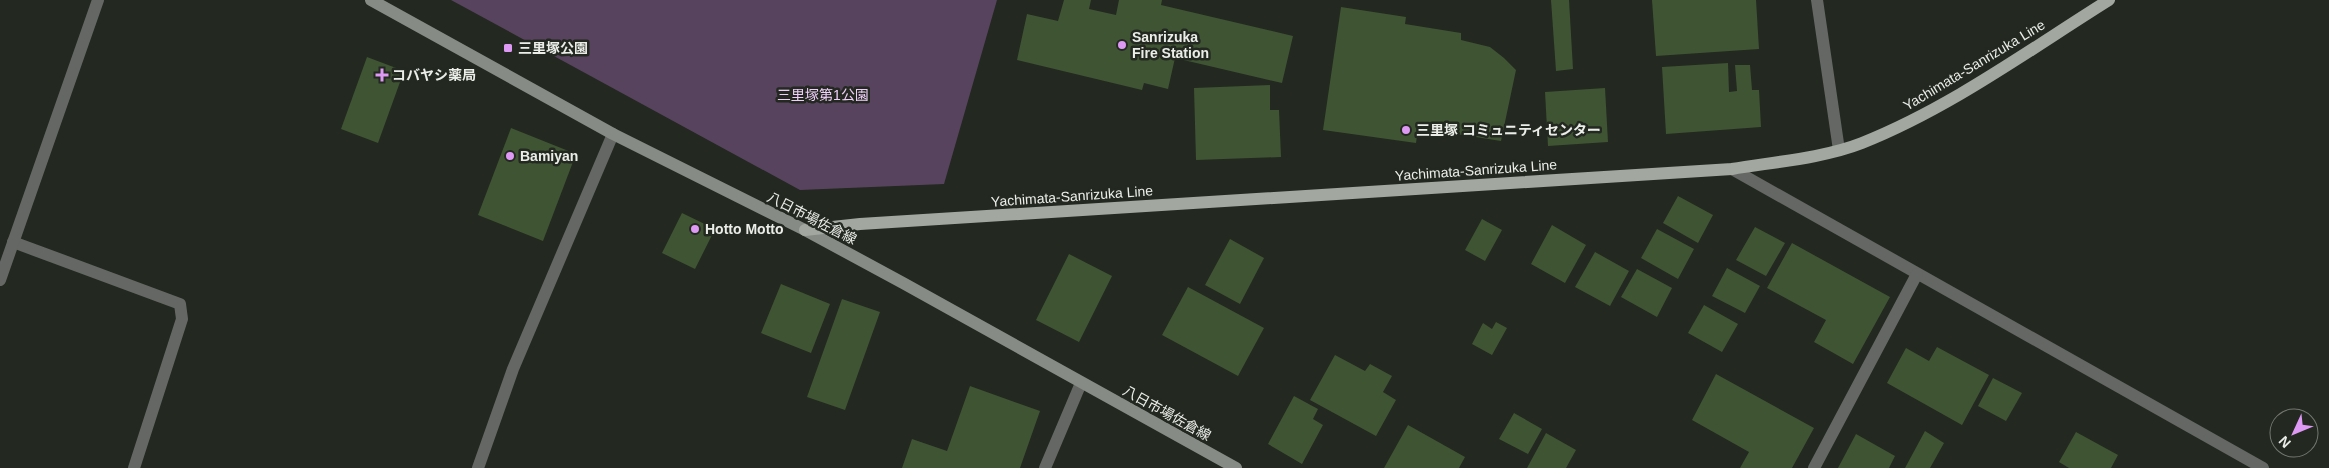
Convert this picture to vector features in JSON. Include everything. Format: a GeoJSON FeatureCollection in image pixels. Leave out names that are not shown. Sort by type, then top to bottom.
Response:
{"type":"FeatureCollection","features":[{"type":"Feature","properties":{"kind":"main road","name":"八日市場佐倉線"},"geometry":{"type":"LineString","coordinates":[[371,0],[613,134],[805,230],[1236,468]]}},
{"type":"Feature","properties":{"kind":"main road","name":"Yachimata-Sanrizuka Line"},"geometry":{"type":"LineString","coordinates":[[805,230],[860,224],[1732,169],[1839,150],[1862,144],[1952,99],[2109,0]]}},
{"type":"Feature","properties":{"kind":"street"},"geometry":{"type":"LineString","coordinates":[[0,280],[98,0]]}},
{"type":"Feature","properties":{"kind":"street"},"geometry":{"type":"LineString","coordinates":[[1817,0],[1839,150]]}},
{"type":"Feature","properties":{"kind":"street"},"geometry":{"type":"LineString","coordinates":[[478,468],[513,369],[613,134]]}},
{"type":"Feature","properties":{"kind":"street"},"geometry":{"type":"LineString","coordinates":[[1732,169],[2263,468]]}},
{"type":"Feature","properties":{"kind":"street"},"geometry":{"type":"LineString","coordinates":[[13,242],[180,304],[182,319],[134,468]]}},
{"type":"Feature","properties":{"kind":"street"},"geometry":{"type":"LineString","coordinates":[[1814,468],[1917,274]]}},
{"type":"Feature","properties":{"kind":"street"},"geometry":{"type":"LineString","coordinates":[[1046,468],[1081,383]]}},
{"type":"Feature","properties":{"kind":"green space","name":"三里塚第1公園"},"geometry":{"type":"Polygon","coordinates":[[[451,0],[997,0],[944,184],[800,190],[451,0]]]}},
{"type":"Feature","properties":{"kind":"building"},"geometry":{"type":"Polygon","coordinates":[[[1064,0],[1091,0],[1089,9],[1116,15],[1119,0],[1162,0],[1161,5],[1293,36],[1282,83],[1175,58],[1168,89],[1144,83],[1142,90],[1017,60],[1027,14],[1058,21],[1064,0]]]}},
{"type":"Feature","properties":{"kind":"building"},"geometry":{"type":"Polygon","coordinates":[[[1551,0],[1569,0],[1573,69],[1556,71],[1551,0]]]}},
{"type":"Feature","properties":{"kind":"building"},"geometry":{"type":"Polygon","coordinates":[[[1652,0],[1756,0],[1759,49],[1656,56],[1652,0]]]}},
{"type":"Feature","properties":{"kind":"building"},"geometry":{"type":"Polygon","coordinates":[[[1341,7],[1406,17],[1405,24],[1461,33],[1461,40],[1490,47],[1504,58],[1516,70],[1501,141],[1418,128],[1416,143],[1323,130],[1341,7]]]}},
{"type":"Feature","properties":{"kind":"building"},"geometry":{"type":"Polygon","coordinates":[[[367,57],[404,71],[378,143],[341,129],[367,57]]]}},
{"type":"Feature","properties":{"kind":"building"},"geometry":{"type":"Polygon","coordinates":[[[1728,63],[1729,92],[1737,91],[1735,65],[1750,65],[1752,90],[1759,90],[1761,127],[1666,134],[1662,67],[1728,63]]]}},
{"type":"Feature","properties":{"kind":"building"},"geometry":{"type":"Polygon","coordinates":[[[1270,85],[1270,110],[1279,110],[1281,157],[1196,160],[1194,88],[1270,85]]]}},
{"type":"Feature","properties":{"kind":"building"},"geometry":{"type":"Polygon","coordinates":[[[1605,88],[1608,142],[1548,146],[1545,92],[1605,88]]]}},
{"type":"Feature","properties":{"kind":"building"},"geometry":{"type":"Polygon","coordinates":[[[511,128],[576,154],[543,241],[478,215],[511,128]]]}},
{"type":"Feature","properties":{"kind":"building"},"geometry":{"type":"Polygon","coordinates":[[[1678,196],[1713,215],[1698,243],[1663,223],[1678,196]]]}},
{"type":"Feature","properties":{"kind":"building"},"geometry":{"type":"Polygon","coordinates":[[[682,213],[715,229],[695,269],[662,253],[682,213]]]}},
{"type":"Feature","properties":{"kind":"building"},"geometry":{"type":"Polygon","coordinates":[[[1482,219],[1502,230],[1485,261],[1465,250],[1482,219]]]}},
{"type":"Feature","properties":{"kind":"building"},"geometry":{"type":"Polygon","coordinates":[[[1552,225],[1586,245],[1565,283],[1531,264],[1552,225]]]}},
{"type":"Feature","properties":{"kind":"building"},"geometry":{"type":"Polygon","coordinates":[[[1755,227],[1785,243],[1766,276],[1736,260],[1755,227]]]}},
{"type":"Feature","properties":{"kind":"building"},"geometry":{"type":"Polygon","coordinates":[[[1657,229],[1694,249],[1678,279],[1641,258],[1657,229]]]}},
{"type":"Feature","properties":{"kind":"building"},"geometry":{"type":"Polygon","coordinates":[[[1230,239],[1264,258],[1240,304],[1205,285],[1230,239]]]}},
{"type":"Feature","properties":{"kind":"building"},"geometry":{"type":"Polygon","coordinates":[[[1792,243],[1890,297],[1853,364],[1814,342],[1826,320],[1767,288],[1792,243]]]}},
{"type":"Feature","properties":{"kind":"building"},"geometry":{"type":"Polygon","coordinates":[[[1595,252],[1629,271],[1610,306],[1575,287],[1595,252]]]}},
{"type":"Feature","properties":{"kind":"building"},"geometry":{"type":"Polygon","coordinates":[[[1069,254],[1112,276],[1079,342],[1036,320],[1069,254]]]}},
{"type":"Feature","properties":{"kind":"building"},"geometry":{"type":"Polygon","coordinates":[[[1727,268],[1760,286],[1745,313],[1712,296],[1727,268]]]}},
{"type":"Feature","properties":{"kind":"building"},"geometry":{"type":"Polygon","coordinates":[[[1637,269],[1672,288],[1657,317],[1621,297],[1637,269]]]}},
{"type":"Feature","properties":{"kind":"building"},"geometry":{"type":"Polygon","coordinates":[[[781,284],[830,304],[811,353],[761,333],[781,284]]]}},
{"type":"Feature","properties":{"kind":"building"},"geometry":{"type":"Polygon","coordinates":[[[1188,287],[1264,328],[1238,376],[1162,335],[1188,287]]]}},
{"type":"Feature","properties":{"kind":"building"},"geometry":{"type":"Polygon","coordinates":[[[842,299],[880,312],[845,410],[807,397],[842,299]]]}},
{"type":"Feature","properties":{"kind":"building"},"geometry":{"type":"Polygon","coordinates":[[[1704,305],[1738,324],[1722,352],[1688,333],[1704,305]]]}},
{"type":"Feature","properties":{"kind":"building"},"geometry":{"type":"Polygon","coordinates":[[[1496,322],[1507,328],[1492,355],[1472,344],[1483,323],[1492,329],[1496,322]]]}},
{"type":"Feature","properties":{"kind":"building"},"geometry":{"type":"Polygon","coordinates":[[[1937,347],[1989,375],[1962,425],[1887,383],[1906,348],[1929,361],[1937,347]]]}},
{"type":"Feature","properties":{"kind":"building"},"geometry":{"type":"Polygon","coordinates":[[[1335,355],[1365,371],[1370,364],[1392,376],[1383,392],[1396,400],[1376,436],[1310,400],[1335,355]]]}},
{"type":"Feature","properties":{"kind":"building"},"geometry":{"type":"Polygon","coordinates":[[[1716,374],[1814,428],[1792,468],[1740,468],[1749,452],[1692,420],[1716,374]]]}},
{"type":"Feature","properties":{"kind":"building"},"geometry":{"type":"Polygon","coordinates":[[[1993,378],[2022,393],[2006,421],[1978,406],[1993,378]]]}},
{"type":"Feature","properties":{"kind":"building"},"geometry":{"type":"Polygon","coordinates":[[[970,386],[1040,411],[1020,468],[902,468],[912,439],[947,451],[970,386]]]}},
{"type":"Feature","properties":{"kind":"building"},"geometry":{"type":"Polygon","coordinates":[[[1294,396],[1318,409],[1313,419],[1323,425],[1302,464],[1268,444],[1294,396]]]}},
{"type":"Feature","properties":{"kind":"building"},"geometry":{"type":"Polygon","coordinates":[[[1514,413],[1542,429],[1528,454],[1499,439],[1514,413]]]}},
{"type":"Feature","properties":{"kind":"building"},"geometry":{"type":"Polygon","coordinates":[[[1408,425],[1465,457],[1459,468],[1384,468],[1408,425]]]}},
{"type":"Feature","properties":{"kind":"building"},"geometry":{"type":"Polygon","coordinates":[[[1925,431],[1944,443],[1930,468],[1905,468],[1925,431]]]}},
{"type":"Feature","properties":{"kind":"building"},"geometry":{"type":"Polygon","coordinates":[[[2076,432],[2118,455],[2111,468],[2069,468],[2059,462],[2076,432]]]}},
{"type":"Feature","properties":{"kind":"building"},"geometry":{"type":"Polygon","coordinates":[[[1546,433],[1576,450],[1566,468],[1527,468],[1546,433]]]}},
{"type":"Feature","properties":{"kind":"building"},"geometry":{"type":"Polygon","coordinates":[[[1856,434],[1895,456],[1889,468],[1838,468],[1856,434]]]}},
{"type":"Feature","properties":{"kind":"place","name":"Sanrizuka Fire Station"},"geometry":{"type":"Point","coordinates":[1122,45]}},
{"type":"Feature","properties":{"kind":"place","name":"三里塚公園"},"geometry":{"type":"Point","coordinates":[508,48]}},
{"type":"Feature","properties":{"kind":"place","name":"コバヤシ薬局"},"geometry":{"type":"Point","coordinates":[382,75]}},
{"type":"Feature","properties":{"kind":"place","name":"三里塚 コミュニティセンター"},"geometry":{"type":"Point","coordinates":[1406,130]}},
{"type":"Feature","properties":{"kind":"place","name":"Bamiyan"},"geometry":{"type":"Point","coordinates":[510,156]}},
{"type":"Feature","properties":{"kind":"place","name":"Hotto Motto"},"geometry":{"type":"Point","coordinates":[695,229]}}]}
